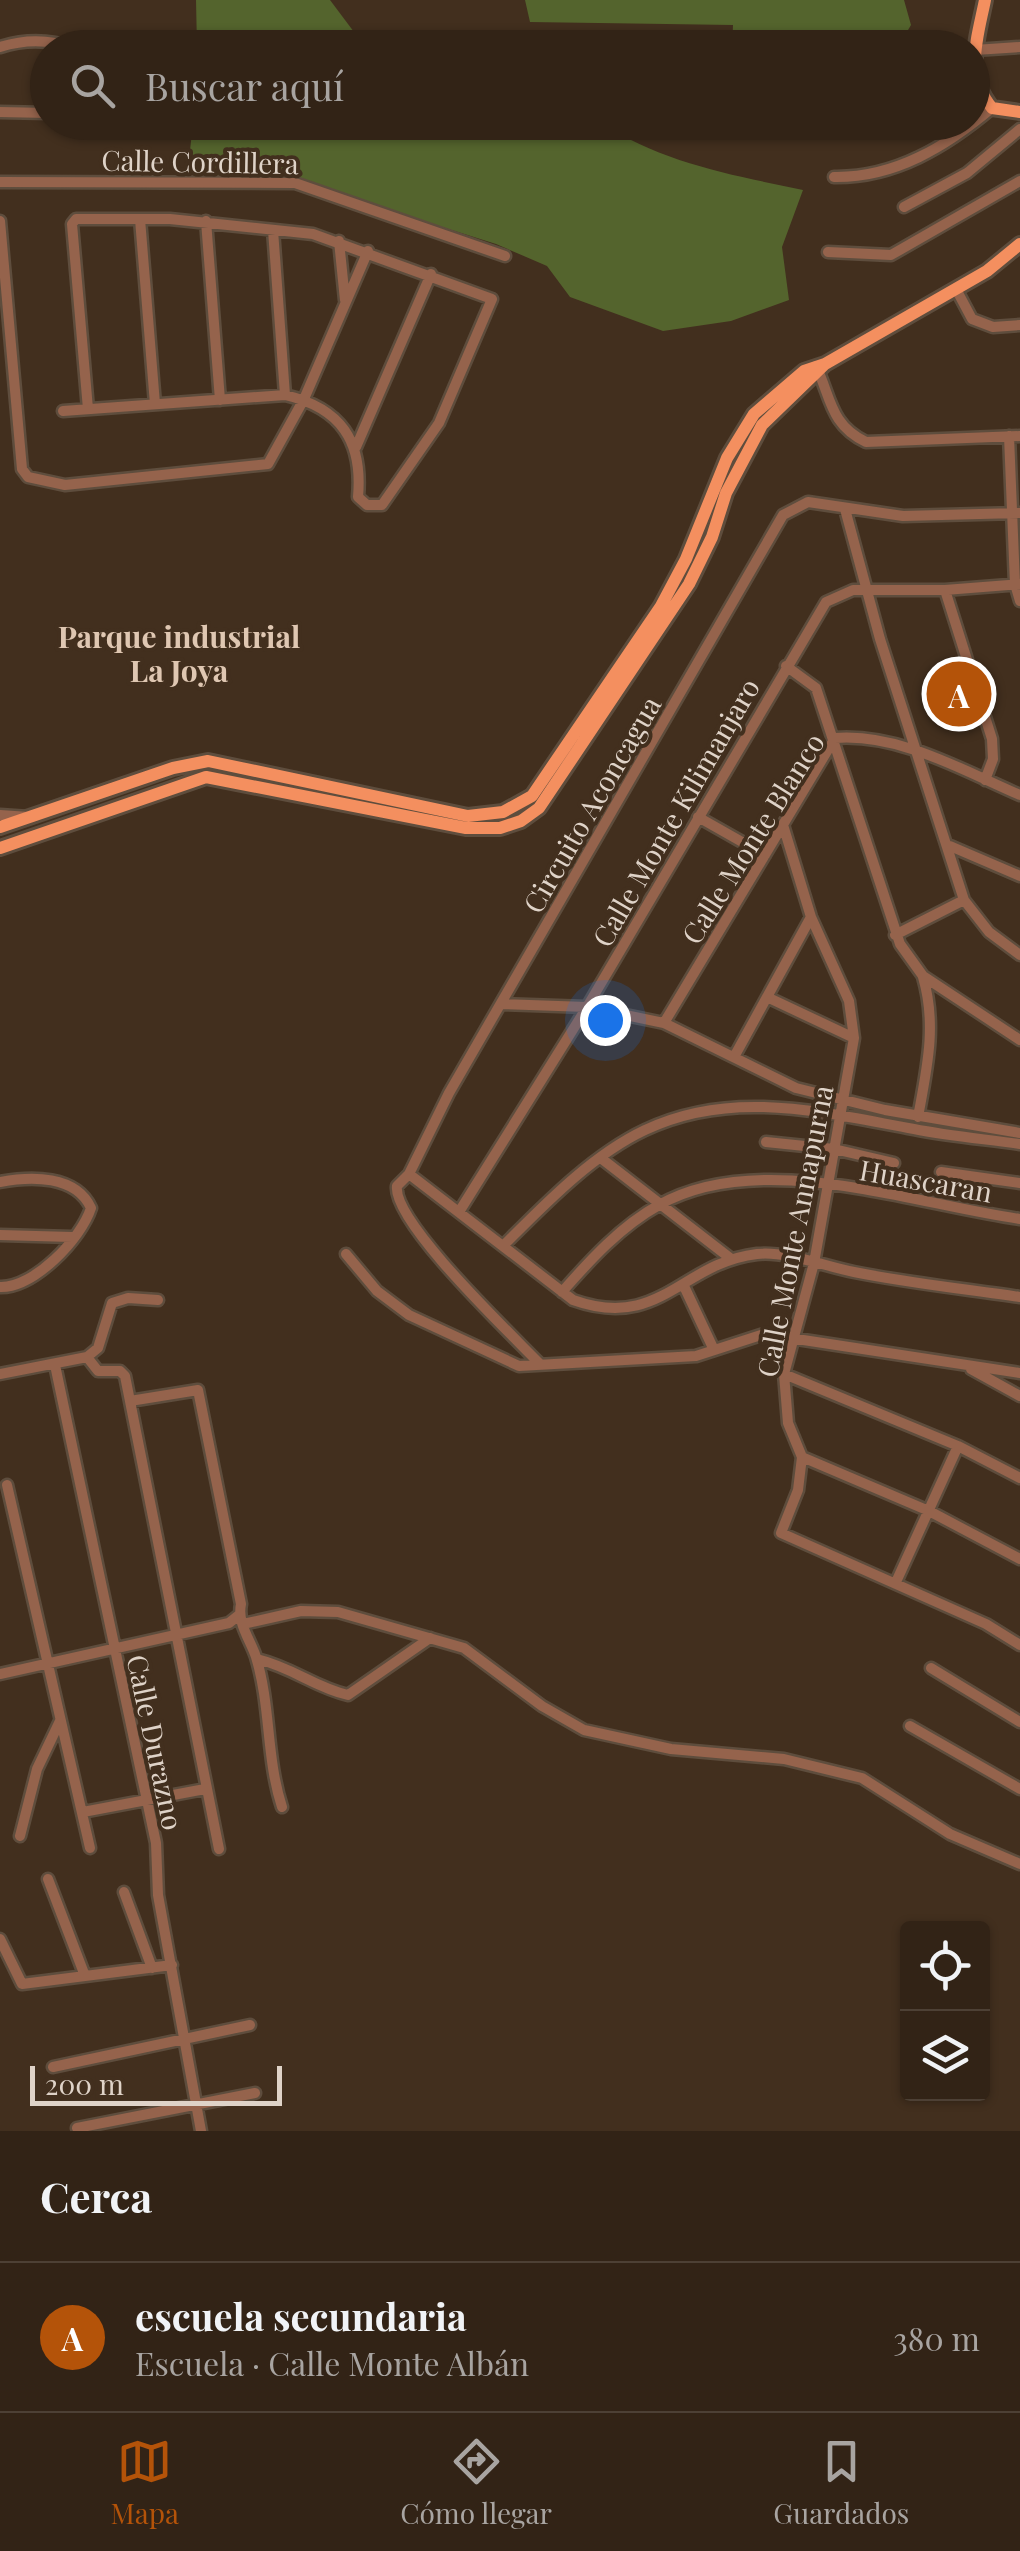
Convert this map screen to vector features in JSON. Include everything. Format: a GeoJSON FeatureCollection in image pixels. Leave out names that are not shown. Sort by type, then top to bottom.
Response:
{"type":"FeatureCollection","features":[{"type":"Feature","properties":{"kind":"main road"},"geometry":{"type":"LineString","coordinates":[[980,30],[986,0]]}},
{"type":"Feature","properties":{"kind":"main road"},"geometry":{"type":"LineString","coordinates":[[990,106],[1020,112]]}},
{"type":"Feature","properties":{"kind":"main road"},"geometry":{"type":"LineString","coordinates":[[0,827],[172,768],[208,761],[468,816],[487,816],[518,806],[545,778],[661,606],[686,559],[727,458],[754,414],[820,367],[956,289],[1020,244]]}},
{"type":"Feature","properties":{"kind":"main road"},"geometry":{"type":"LineString","coordinates":[[0,848],[206,777],[466,828],[500,828],[522,822],[558,784],[681,598],[712,537],[726,494],[762,425],[820,367]]}},
{"type":"Feature","properties":{"kind":"street"},"geometry":{"type":"LineString","coordinates":[[0,47],[30,41]]}},
{"type":"Feature","properties":{"kind":"street"},"geometry":{"type":"LineString","coordinates":[[990,55],[1020,48]]}},
{"type":"Feature","properties":{"kind":"street"},"geometry":{"type":"LineString","coordinates":[[0,112],[30,113]]}},
{"type":"Feature","properties":{"kind":"street"},"geometry":{"type":"LineString","coordinates":[[904,206],[966,173],[1020,128]]}},
{"type":"Feature","properties":{"kind":"street"},"geometry":{"type":"LineString","coordinates":[[834,177],[863,178],[900,166],[949,140]]}},
{"type":"Feature","properties":{"kind":"street"},"geometry":{"type":"LineString","coordinates":[[828,252],[892,255],[1020,180]]}},
{"type":"Feature","properties":{"kind":"street","name":"Calle Cordillera"},"geometry":{"type":"LineString","coordinates":[[0,182],[295,183],[506,256]]}},
{"type":"Feature","properties":{"kind":"street"},"geometry":{"type":"LineString","coordinates":[[140,219],[155,404]]}},
{"type":"Feature","properties":{"kind":"street"},"geometry":{"type":"LineString","coordinates":[[88,409],[73,220],[206,222],[339,241],[431,274],[492,299],[438,424],[382,506],[367,505],[358,497],[356,447],[431,274]]}},
{"type":"Feature","properties":{"kind":"street"},"geometry":{"type":"LineString","coordinates":[[0,221],[22,468],[28,477],[64,485],[268,464],[304,399],[368,251]]}},
{"type":"Feature","properties":{"kind":"street"},"geometry":{"type":"LineString","coordinates":[[206,222],[220,400]]}},
{"type":"Feature","properties":{"kind":"street"},"geometry":{"type":"LineString","coordinates":[[272,230],[285,395]]}},
{"type":"Feature","properties":{"kind":"street"},"geometry":{"type":"LineString","coordinates":[[339,241],[346,306]]}},
{"type":"Feature","properties":{"kind":"street"},"geometry":{"type":"LineString","coordinates":[[956,289],[972,320],[993,326],[1020,324]]}},
{"type":"Feature","properties":{"kind":"street"},"geometry":{"type":"LineString","coordinates":[[820,367],[833,414],[849,432],[866,442],[1014,436],[1020,602]]}},
{"type":"Feature","properties":{"kind":"street"},"geometry":{"type":"LineString","coordinates":[[63,411],[285,395],[304,399],[328,412],[356,447]]}},
{"type":"Feature","properties":{"kind":"street","name":"Circuito Aconcagua"},"geometry":{"type":"LineString","coordinates":[[409,1174],[434,1120],[783,514],[808,502],[903,516],[1016,513]]}},
{"type":"Feature","properties":{"kind":"street"},"geometry":{"type":"LineString","coordinates":[[845,509],[914,750],[950,846],[964,900],[988,932],[1020,955]]}},
{"type":"Feature","properties":{"kind":"street","name":"Calle Monte Kilimanjaro"},"geometry":{"type":"LineString","coordinates":[[459,1212],[587,1008],[826,602],[842,592],[1017,584]]}},
{"type":"Feature","properties":{"kind":"street"},"geometry":{"type":"LineString","coordinates":[[945,590],[992,739],[992,759],[985,780]]}},
{"type":"Feature","properties":{"kind":"street"},"geometry":{"type":"LineString","coordinates":[[786,666],[816,688],[895,936],[922,976],[932,1008],[932,1034],[916,1130]]}},
{"type":"Feature","properties":{"kind":"street","name":"Calle Monte Blanco"},"geometry":{"type":"LineString","coordinates":[[664,1023],[834,738],[866,736],[914,750],[1020,795]]}},
{"type":"Feature","properties":{"kind":"street"},"geometry":{"type":"LineString","coordinates":[[0,815],[29,817]]}},
{"type":"Feature","properties":{"kind":"street"},"geometry":{"type":"LineString","coordinates":[[698,817],[765,854]]}},
{"type":"Feature","properties":{"kind":"street","name":"Calle Monte Annapurna"},"geometry":{"type":"LineString","coordinates":[[783,826],[810,917],[849,1001],[854,1038],[814,1263],[791,1336],[784,1374],[788,1423],[802,1456],[798,1490],[781,1533],[896,1582]]}},
{"type":"Feature","properties":{"kind":"street"},"geometry":{"type":"LineString","coordinates":[[950,846],[1020,876]]}},
{"type":"Feature","properties":{"kind":"street"},"geometry":{"type":"LineString","coordinates":[[895,936],[964,900]]}},
{"type":"Feature","properties":{"kind":"street"},"geometry":{"type":"LineString","coordinates":[[734,1057],[770,998],[810,917]]}},
{"type":"Feature","properties":{"kind":"street"},"geometry":{"type":"LineString","coordinates":[[922,976],[1020,1040]]}},
{"type":"Feature","properties":{"kind":"street"},"geometry":{"type":"LineString","coordinates":[[770,998],[854,1038]]}},
{"type":"Feature","properties":{"kind":"street"},"geometry":{"type":"LineString","coordinates":[[503,1004],[587,1008],[664,1023],[796,1088],[1020,1133]]}},
{"type":"Feature","properties":{"kind":"street"},"geometry":{"type":"LineString","coordinates":[[504,1245],[602,1159],[646,1129],[708,1112],[771,1105],[1020,1144]]}},
{"type":"Feature","properties":{"kind":"street"},"geometry":{"type":"LineString","coordinates":[[766,1142],[834,1148],[894,1163]]}},
{"type":"Feature","properties":{"kind":"street"},"geometry":{"type":"LineString","coordinates":[[602,1159],[730,1258]]}},
{"type":"Feature","properties":{"kind":"street"},"geometry":{"type":"LineString","coordinates":[[941,1172],[1020,1183]]}},
{"type":"Feature","properties":{"kind":"street"},"geometry":{"type":"LineString","coordinates":[[539,1363],[398,1206],[397,1186],[409,1174],[562,1292],[590,1306],[632,1308],[659,1300],[730,1258],[764,1253],[1020,1297]]}},
{"type":"Feature","properties":{"kind":"street"},"geometry":{"type":"LineString","coordinates":[[0,1182],[28,1178],[77,1189],[91,1208],[86,1224],[27,1283],[0,1287]]}},
{"type":"Feature","properties":{"kind":"street","name":"Huascaran"},"geometry":{"type":"LineString","coordinates":[[562,1292],[603,1248],[660,1204],[753,1179],[828,1186],[1020,1219]]}},
{"type":"Feature","properties":{"kind":"street"},"geometry":{"type":"LineString","coordinates":[[0,1235],[72,1237]]}},
{"type":"Feature","properties":{"kind":"street"},"geometry":{"type":"LineString","coordinates":[[346,1254],[378,1292],[409,1315],[519,1366],[696,1356],[747,1337],[791,1336],[1020,1373]]}},
{"type":"Feature","properties":{"kind":"street"},"geometry":{"type":"LineString","coordinates":[[683,1284],[714,1350]]}},
{"type":"Feature","properties":{"kind":"street"},"geometry":{"type":"LineString","coordinates":[[0,1374],[88,1357],[98,1348],[112,1303],[128,1298],[158,1300]]}},
{"type":"Feature","properties":{"kind":"street"},"geometry":{"type":"LineString","coordinates":[[88,1357],[98,1371],[124,1372],[202,1748],[205,1790],[219,1849]]}},
{"type":"Feature","properties":{"kind":"street"},"geometry":{"type":"LineString","coordinates":[[961,1364],[1020,1396]]}},
{"type":"Feature","properties":{"kind":"street","name":"Calle Durazno"},"geometry":{"type":"LineString","coordinates":[[55,1365],[156,1843],[158,1895],[200,2131]]}},
{"type":"Feature","properties":{"kind":"street"},"geometry":{"type":"LineString","coordinates":[[784,1374],[958,1446],[1020,1478]]}},
{"type":"Feature","properties":{"kind":"street"},"geometry":{"type":"LineString","coordinates":[[130,1401],[198,1390],[241,1620],[256,1659],[271,1772],[282,1807]]}},
{"type":"Feature","properties":{"kind":"street"},"geometry":{"type":"LineString","coordinates":[[958,1446],[896,1582],[1020,1644]]}},
{"type":"Feature","properties":{"kind":"street"},"geometry":{"type":"LineString","coordinates":[[802,1456],[929,1511],[1020,1559]]}},
{"type":"Feature","properties":{"kind":"street"},"geometry":{"type":"LineString","coordinates":[[7,1485],[90,1848]]}},
{"type":"Feature","properties":{"kind":"street"},"geometry":{"type":"LineString","coordinates":[[0,1674],[241,1620],[301,1611],[338,1612],[464,1648],[584,1730],[671,1749],[784,1759],[862,1778],[938,1827],[1020,1864]]}},
{"type":"Feature","properties":{"kind":"street"},"geometry":{"type":"LineString","coordinates":[[256,1659],[290,1667],[328,1690],[348,1695],[430,1638]]}},
{"type":"Feature","properties":{"kind":"street"},"geometry":{"type":"LineString","coordinates":[[931,1668],[1020,1722]]}},
{"type":"Feature","properties":{"kind":"street"},"geometry":{"type":"LineString","coordinates":[[20,1836],[37,1769],[60,1722]]}},
{"type":"Feature","properties":{"kind":"street"},"geometry":{"type":"LineString","coordinates":[[910,1726],[1020,1789]]}},
{"type":"Feature","properties":{"kind":"street"},"geometry":{"type":"LineString","coordinates":[[83,1812],[205,1790]]}},
{"type":"Feature","properties":{"kind":"street"},"geometry":{"type":"LineString","coordinates":[[48,1879],[85,1976]]}},
{"type":"Feature","properties":{"kind":"street"},"geometry":{"type":"LineString","coordinates":[[124,1892],[152,1968]]}},
{"type":"Feature","properties":{"kind":"street"},"geometry":{"type":"LineString","coordinates":[[0,1939],[13,1973],[22,1984],[172,1965]]}},
{"type":"Feature","properties":{"kind":"street"},"geometry":{"type":"LineString","coordinates":[[53,2067],[250,2025]]}},
{"type":"Feature","properties":{"kind":"street"},"geometry":{"type":"LineString","coordinates":[[77,2128],[255,2093]]}},
{"type":"Feature","properties":{"kind":"green space"},"geometry":{"type":"Polygon","coordinates":[[[196,0],[330,0],[352,30],[197,30],[196,0]]]}},
{"type":"Feature","properties":{"kind":"green space"},"geometry":{"type":"Polygon","coordinates":[[[525,0],[904,0],[911,25],[908,30],[733,30],[733,25],[530,22],[525,0]]]}},
{"type":"Feature","properties":{"kind":"green space"},"geometry":{"type":"Polygon","coordinates":[[[191,140],[632,140],[673,158],[724,173],[803,190],[782,247],[789,300],[731,321],[663,331],[570,297],[547,266],[496,244],[350,198],[188,169],[191,140]]]}},
{"type":"Feature","properties":{"kind":"place","name":"escuela secundaria"},"geometry":{"type":"Point","coordinates":[959,694]}},
{"type":"Feature","properties":{"kind":"district","name":"Parque industrial La Joya"},"geometry":{"type":"Point","coordinates":[179,653]}}]}
